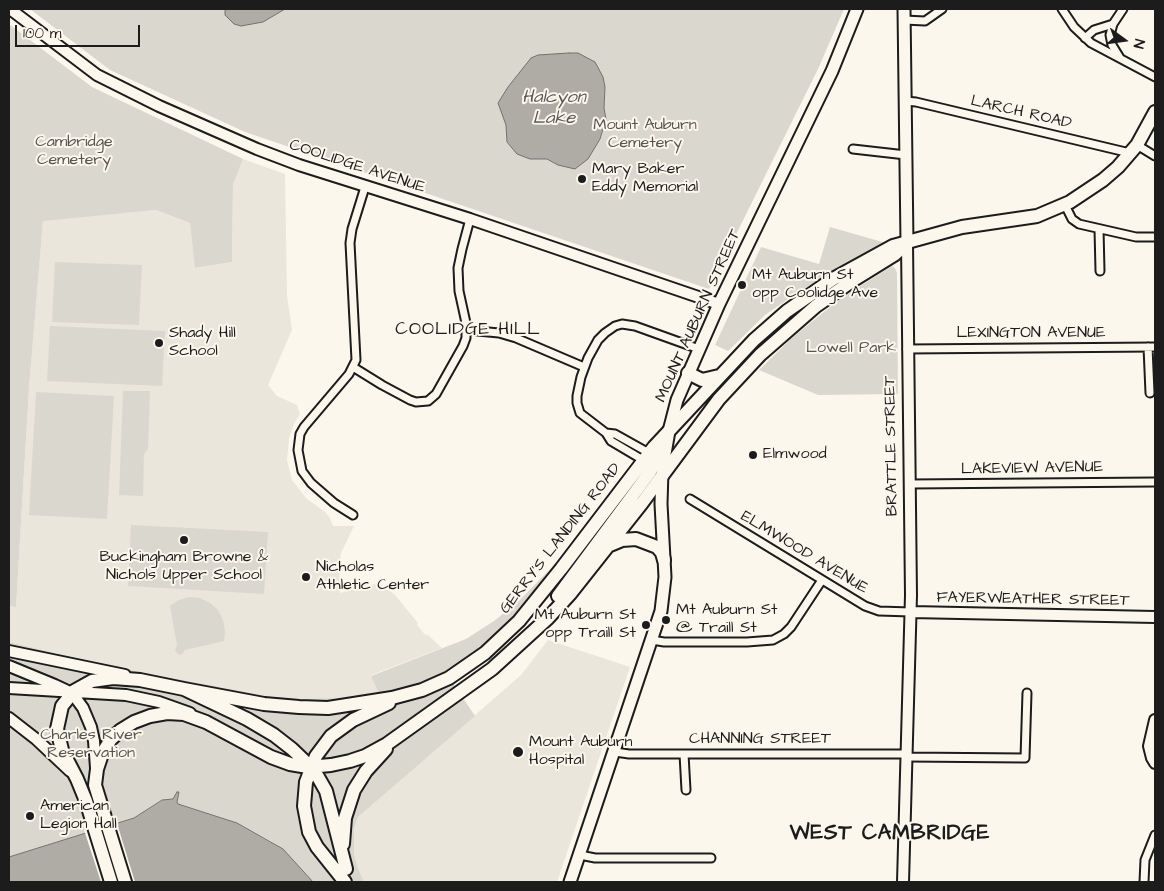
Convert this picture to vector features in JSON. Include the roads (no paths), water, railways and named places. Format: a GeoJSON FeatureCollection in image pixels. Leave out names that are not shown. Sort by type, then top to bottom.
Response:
{"type":"FeatureCollection","features":[{"type":"Feature","properties":{"kind":"highway","name":"GERRY'S LANDING ROAD"},"geometry":{"type":"LineString","coordinates":[[184,689],[264,704],[310,708],[351,705],[414,692],[436,684],[455,674],[485,653],[508,633],[547,588],[646,457],[719,376],[764,330],[808,296],[889,247],[962,227],[1037,216],[1065,205],[1103,180],[1134,149],[1155,112]]}},
{"type":"Feature","properties":{"kind":"highway"},"geometry":{"type":"LineString","coordinates":[[111,882],[93,804],[96,772],[100,758],[111,739],[124,727],[139,719],[157,714],[176,712],[211,724],[271,758],[290,764],[311,767],[337,764],[358,758],[401,735],[492,669],[564,600],[662,478],[718,399],[760,355],[816,306],[893,255],[907,243]]}},
{"type":"Feature","properties":{"kind":"highway"},"geometry":{"type":"LineString","coordinates":[[688,372],[702,380],[719,376]]}},
{"type":"Feature","properties":{"kind":"highway"},"geometry":{"type":"LineString","coordinates":[[516,648],[547,610],[649,473],[669,431]]}},
{"type":"Feature","properties":{"kind":"highway"},"geometry":{"type":"LineString","coordinates":[[606,549],[619,541],[636,539],[657,547],[664,560]]}},
{"type":"Feature","properties":{"kind":"highway"},"geometry":{"type":"LineString","coordinates":[[125,882],[93,804],[62,750],[57,732],[61,709],[72,693],[85,684],[104,678],[122,678],[184,689],[241,715],[292,749],[311,767],[320,780],[330,802],[338,843],[352,882]]}},
{"type":"Feature","properties":{"kind":"highway"},"geometry":{"type":"LineString","coordinates":[[345,882],[317,847],[308,826],[304,810],[304,795],[311,767],[322,746],[339,729],[414,692]]}},
{"type":"Feature","properties":{"kind":"highway"},"geometry":{"type":"LineString","coordinates":[[346,869],[343,834],[345,818],[352,795],[371,765],[401,735]]}},
{"type":"Feature","properties":{"kind":"main road","name":"COOLIDGE AVENUE"},"geometry":{"type":"LineString","coordinates":[[10,9],[85,67],[109,81],[257,150],[365,187],[470,219],[719,304]]}},
{"type":"Feature","properties":{"kind":"main road","name":"MOUNT AUBURN STREET"},"geometry":{"type":"LineString","coordinates":[[570,882],[652,640],[663,600],[662,478],[669,431],[677,400],[719,304],[829,79],[857,9]]}},
{"type":"Feature","properties":{"kind":"main road","name":"BRATTLE STREET"},"geometry":{"type":"LineString","coordinates":[[903,882],[911,612],[904,14]]}},
{"type":"Feature","properties":{"kind":"main road","name":"FAYERWEATHER STREET"},"geometry":{"type":"LineString","coordinates":[[911,612],[1155,618]]}},
{"type":"Feature","properties":{"kind":"main road"},"geometry":{"type":"LineString","coordinates":[[9,651],[105,670],[150,682]]}},
{"type":"Feature","properties":{"kind":"main road"},"geometry":{"type":"LineString","coordinates":[[9,666],[55,684],[72,693],[91,727],[96,772]]}},
{"type":"Feature","properties":{"kind":"main road"},"geometry":{"type":"LineString","coordinates":[[9,688],[72,693],[118,694],[159,702],[184,710],[211,724]]}},
{"type":"Feature","properties":{"kind":"main road"},"geometry":{"type":"LineString","coordinates":[[9,718],[76,776]]}},
{"type":"Feature","properties":{"kind":"main road"},"geometry":{"type":"LineString","coordinates":[[1155,720],[1149,746],[1155,762]]}},
{"type":"Feature","properties":{"kind":"street"},"geometry":{"type":"LineString","coordinates":[[904,14],[925,21],[942,9]]}},
{"type":"Feature","properties":{"kind":"street"},"geometry":{"type":"LineString","coordinates":[[1062,9],[1085,38],[1098,48],[1155,77]]}},
{"type":"Feature","properties":{"kind":"street"},"geometry":{"type":"LineString","coordinates":[[1122,60],[1111,42],[1110,32],[1123,9]]}},
{"type":"Feature","properties":{"kind":"street"},"geometry":{"type":"LineString","coordinates":[[1085,38],[1094,30],[1113,24]]}},
{"type":"Feature","properties":{"kind":"street","name":"LARCH ROAD"},"geometry":{"type":"LineString","coordinates":[[905,101],[1134,149],[1155,156]]}},
{"type":"Feature","properties":{"kind":"street"},"geometry":{"type":"LineString","coordinates":[[853,149],[906,155]]}},
{"type":"Feature","properties":{"kind":"street"},"geometry":{"type":"LineString","coordinates":[[353,515],[334,503],[311,483],[302,471],[298,450],[300,434],[304,426],[353,367],[356,354],[350,243],[352,229],[365,187]]}},
{"type":"Feature","properties":{"kind":"street"},"geometry":{"type":"LineString","coordinates":[[1065,205],[1076,223],[1136,236],[1155,237]]}},
{"type":"Feature","properties":{"kind":"street"},"geometry":{"type":"LineString","coordinates":[[353,367],[410,400],[428,401],[440,388],[463,346],[467,330],[459,291],[458,268],[470,219]]}},
{"type":"Feature","properties":{"kind":"street"},"geometry":{"type":"LineString","coordinates":[[1099,229],[1100,271]]}},
{"type":"Feature","properties":{"kind":"street"},"geometry":{"type":"LineString","coordinates":[[646,457],[615,434],[606,433],[583,417],[578,409],[577,396],[584,367],[598,340],[609,329],[622,324],[635,326],[699,349]]}},
{"type":"Feature","properties":{"kind":"street"},"geometry":{"type":"LineString","coordinates":[[467,330],[499,333],[516,338],[584,367]]}},
{"type":"Feature","properties":{"kind":"street"},"geometry":{"type":"LineString","coordinates":[[1150,393],[1151,347]]}},
{"type":"Feature","properties":{"kind":"street","name":"LEXINGTON AVENUE"},"geometry":{"type":"LineString","coordinates":[[907,349],[1151,347]]}},
{"type":"Feature","properties":{"kind":"street","name":"LAKEVIEW AVENUE"},"geometry":{"type":"LineString","coordinates":[[910,484],[1155,482]]}},
{"type":"Feature","properties":{"kind":"street","name":"ELMWOOD AVENUE"},"geometry":{"type":"LineString","coordinates":[[690,499],[872,610],[911,612]]}},
{"type":"Feature","properties":{"kind":"street"},"geometry":{"type":"LineString","coordinates":[[652,640],[663,642],[747,642],[773,640],[784,634],[790,627],[822,580]]}},
{"type":"Feature","properties":{"kind":"street","name":"CHANNING STREET"},"geometry":{"type":"LineString","coordinates":[[615,752],[629,754],[906,755],[1025,758],[1027,693]]}},
{"type":"Feature","properties":{"kind":"street"},"geometry":{"type":"LineString","coordinates":[[684,754],[686,790]]}},
{"type":"Feature","properties":{"kind":"street"},"geometry":{"type":"LineString","coordinates":[[1144,882],[1145,860],[1155,835]]}},
{"type":"Feature","properties":{"kind":"street"},"geometry":{"type":"LineString","coordinates":[[580,855],[595,858],[711,858]]}},
{"type":"Feature","properties":{"kind":"water"},"geometry":{"type":"Polygon","coordinates":[[[225,9],[285,9],[263,22],[241,26],[234,24],[225,15],[225,9]]]}},
{"type":"Feature","properties":{"kind":"water","name":"Halcyon Lake"},"geometry":{"type":"Polygon","coordinates":[[[578,53],[595,62],[603,77],[605,87],[604,108],[606,119],[600,139],[588,159],[575,169],[558,165],[547,159],[530,159],[517,154],[507,142],[506,125],[498,103],[531,58],[538,55],[578,53]]]}},
{"type":"Feature","properties":{"kind":"water"},"geometry":{"type":"Polygon","coordinates":[[[177,792],[179,792],[178,804],[237,823],[283,849],[313,882],[9,882],[9,857],[134,818],[162,800],[173,799],[177,792]]]}},
{"type":"Feature","properties":{"kind":"place","name":"Mary Baker Eddy Memorial"},"geometry":{"type":"Point","coordinates":[582,179]}},
{"type":"Feature","properties":{"kind":"place","name":"Mt Auburn St opp Coolidge Ave"},"geometry":{"type":"Point","coordinates":[742,285]}},
{"type":"Feature","properties":{"kind":"place","name":"Shady Hill School"},"geometry":{"type":"Point","coordinates":[159,343]}},
{"type":"Feature","properties":{"kind":"place","name":"Elmwood"},"geometry":{"type":"Point","coordinates":[753,455]}},
{"type":"Feature","properties":{"kind":"place","name":"Buckingham Browne & Nichols Upper School"},"geometry":{"type":"Point","coordinates":[184,540]}},
{"type":"Feature","properties":{"kind":"place","name":"Nicholas Athletic Center"},"geometry":{"type":"Point","coordinates":[306,577]}},
{"type":"Feature","properties":{"kind":"place","name":"Mt Auburn St @ Traill St"},"geometry":{"type":"Point","coordinates":[666,620]}},
{"type":"Feature","properties":{"kind":"place","name":"Mt Auburn St opp Traill St"},"geometry":{"type":"Point","coordinates":[646,625]}},
{"type":"Feature","properties":{"kind":"place","name":"Mount Auburn Hospital"},"geometry":{"type":"Point","coordinates":[518,752]}},
{"type":"Feature","properties":{"kind":"place","name":"American Legion Hall"},"geometry":{"type":"Point","coordinates":[30,816]}},
{"type":"Feature","properties":{"kind":"district","name":"COOLIDGE HILL"},"geometry":{"type":"Point","coordinates":[468,330]}},
{"type":"Feature","properties":{"kind":"district","name":"WEST CAMBRIDGE"},"geometry":{"type":"Point","coordinates":[890,835]}},
{"type":"Feature","properties":{"kind":"park label","name":"Mount Auburn Cemetery"},"geometry":{"type":"Point","coordinates":[645,135]}},
{"type":"Feature","properties":{"kind":"park label","name":"Cambridge Cemetery"},"geometry":{"type":"Point","coordinates":[74,152]}},
{"type":"Feature","properties":{"kind":"park label","name":"Lowell Park"},"geometry":{"type":"Point","coordinates":[851,349]}},
{"type":"Feature","properties":{"kind":"park label","name":"Charles River Reservation"},"geometry":{"type":"Point","coordinates":[91,745]}}]}
